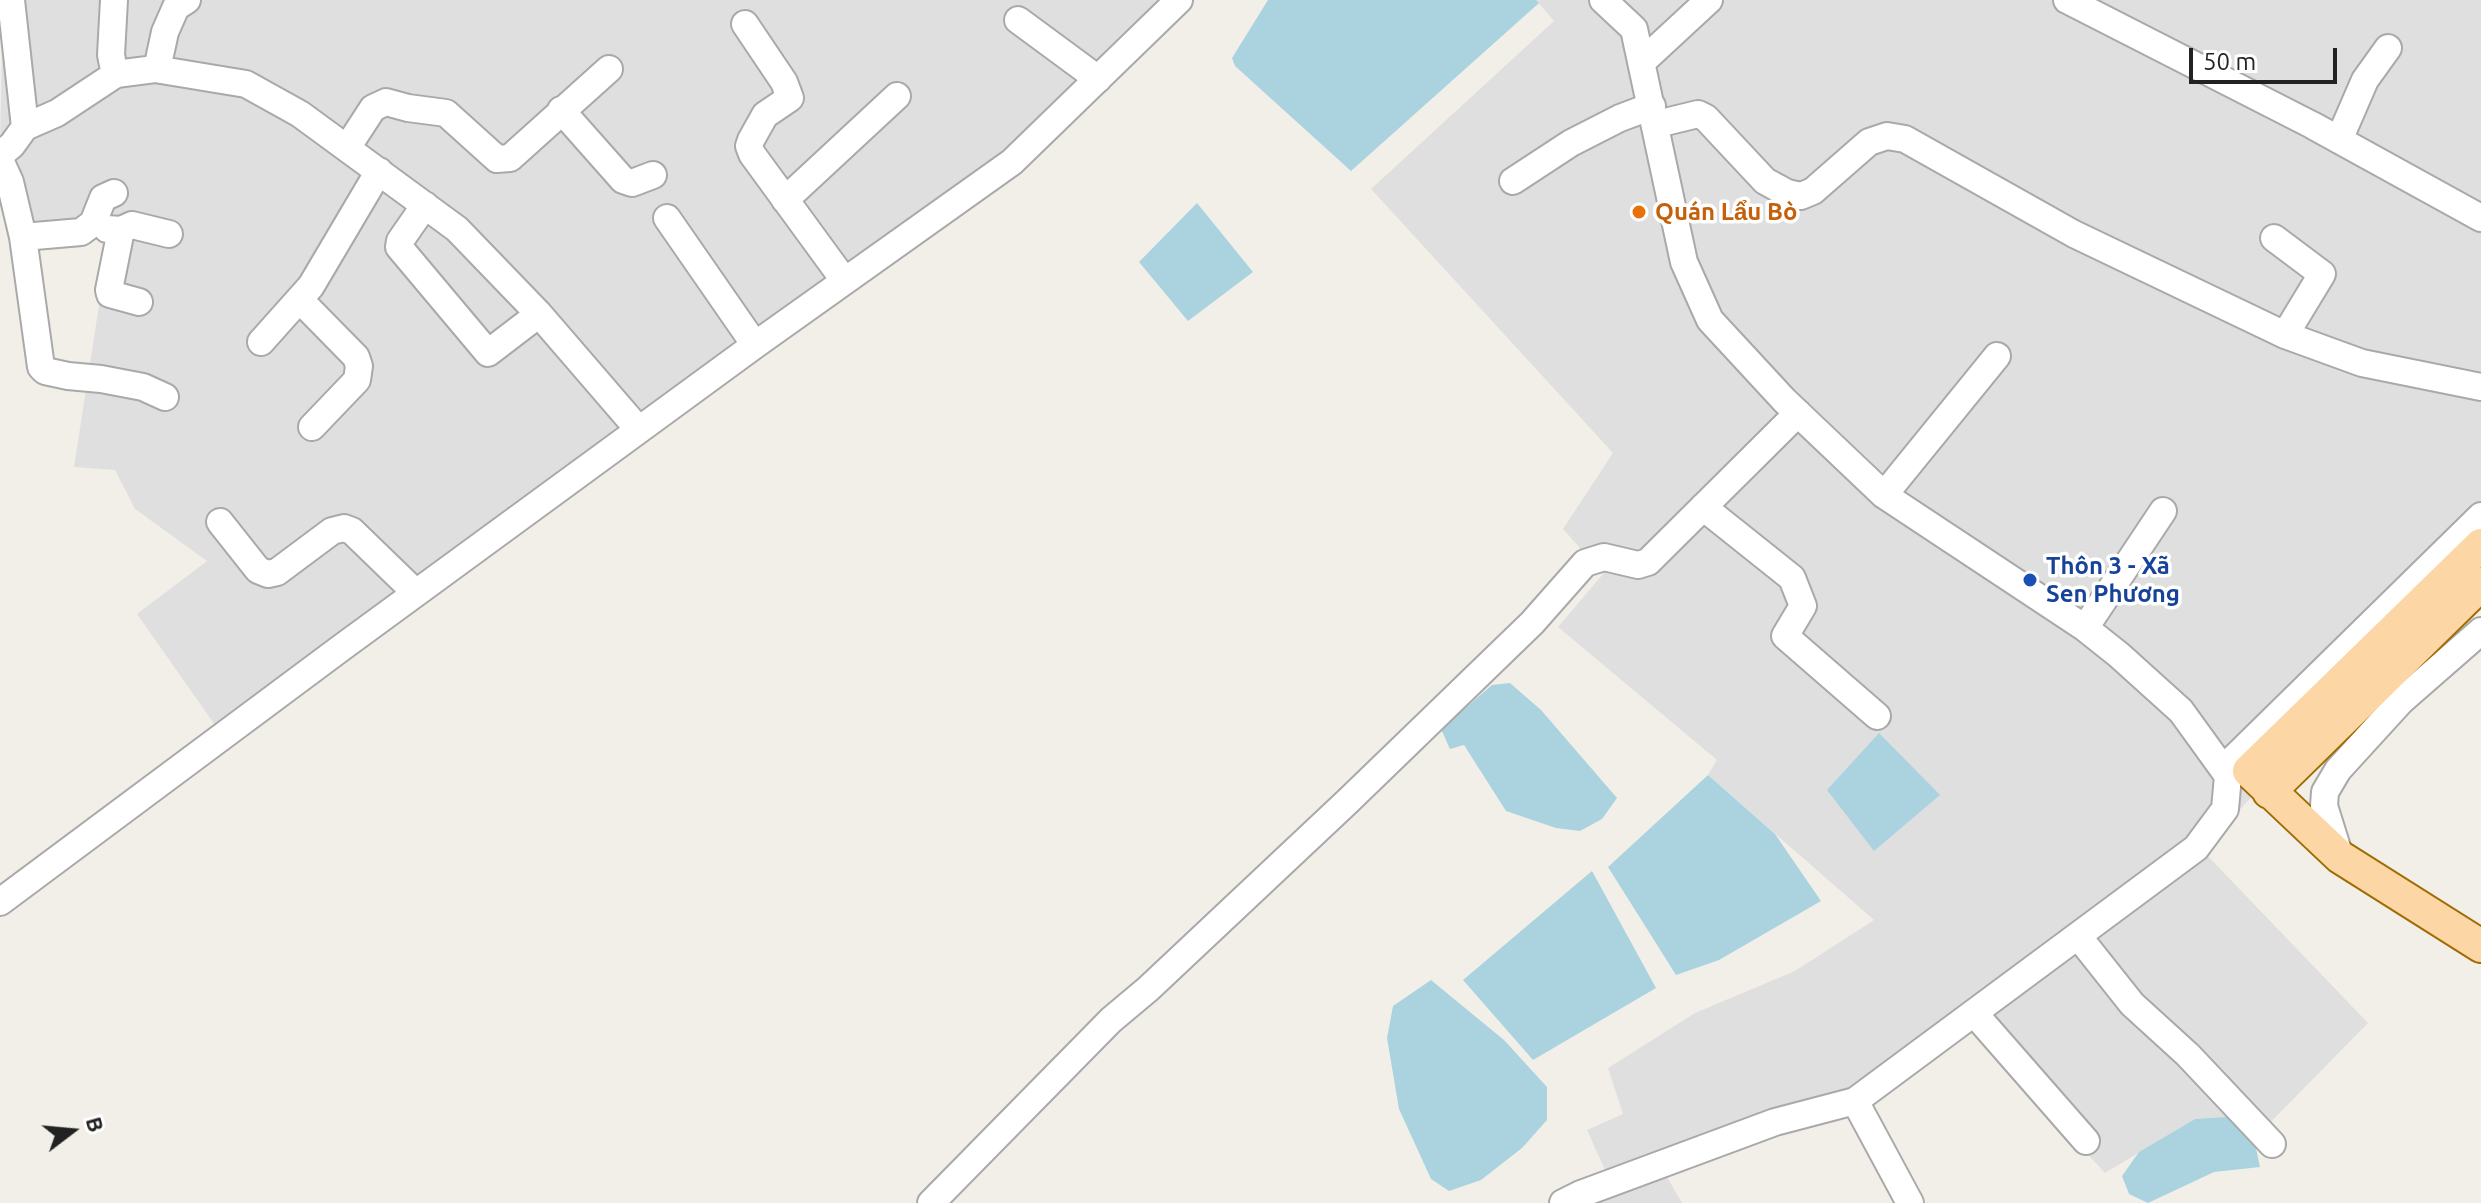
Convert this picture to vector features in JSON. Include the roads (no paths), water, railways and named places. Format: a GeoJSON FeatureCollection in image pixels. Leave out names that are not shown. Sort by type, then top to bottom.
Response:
{"type":"FeatureCollection","features":[{"type":"Feature","properties":{"kind":"main road"},"geometry":{"type":"LineString","coordinates":[[2242,777],[2481,545]]}},
{"type":"Feature","properties":{"kind":"main road"},"geometry":{"type":"LineString","coordinates":[[2242,777],[2481,584]]}},
{"type":"Feature","properties":{"kind":"main road"},"geometry":{"type":"LineString","coordinates":[[2242,777],[2340,857],[2481,946]]}},
{"type":"Feature","properties":{"kind":"street"},"geometry":{"type":"LineString","coordinates":[[11,0],[25,127]]}},
{"type":"Feature","properties":{"kind":"street"},"geometry":{"type":"LineString","coordinates":[[114,0],[111,55],[115,75]]}},
{"type":"Feature","properties":{"kind":"street"},"geometry":{"type":"LineString","coordinates":[[157,69],[165,32],[176,7],[187,0]]}},
{"type":"Feature","properties":{"kind":"street"},"geometry":{"type":"LineString","coordinates":[[0,902],[755,345],[1012,162],[1179,0]]}},
{"type":"Feature","properties":{"kind":"street"},"geometry":{"type":"LineString","coordinates":[[1603,0],[1634,29],[1684,262],[1710,320],[1798,413],[1884,495],[2085,628],[2181,711],[2242,777]]}},
{"type":"Feature","properties":{"kind":"street"},"geometry":{"type":"LineString","coordinates":[[1642,62],[1709,0]]}},
{"type":"Feature","properties":{"kind":"street"},"geometry":{"type":"LineString","coordinates":[[2080,2],[2481,218]]}},
{"type":"Feature","properties":{"kind":"street"},"geometry":{"type":"LineString","coordinates":[[1018,20],[1098,79]]}},
{"type":"Feature","properties":{"kind":"street"},"geometry":{"type":"LineString","coordinates":[[745,24],[790,92],[788,102],[765,115],[749,146],[752,154],[844,280]]}},
{"type":"Feature","properties":{"kind":"street"},"geometry":{"type":"LineString","coordinates":[[2339,140],[2365,80],[2388,48]]}},
{"type":"Feature","properties":{"kind":"street"},"geometry":{"type":"LineString","coordinates":[[165,397],[143,387],[68,376],[45,371],[41,367],[23,237],[10,182],[0,158],[25,127],[57,113],[115,75],[157,69],[246,84],[300,114],[425,205],[457,229],[539,314],[639,430]]}},
{"type":"Feature","properties":{"kind":"street"},"geometry":{"type":"LineString","coordinates":[[347,148],[373,108],[386,102],[446,113],[465,127],[487,152],[504,160],[609,69]]}},
{"type":"Feature","properties":{"kind":"street"},"geometry":{"type":"LineString","coordinates":[[785,200],[897,96]]}},
{"type":"Feature","properties":{"kind":"street"},"geometry":{"type":"LineString","coordinates":[[561,110],[623,180],[632,183],[653,175]]}},
{"type":"Feature","properties":{"kind":"street"},"geometry":{"type":"LineString","coordinates":[[1513,181],[1571,143],[1620,118],[1698,114],[1706,118],[1765,181],[1787,193],[1801,196],[1813,191],[1869,142],[1887,136],[1905,139],[2074,234],[2285,335],[2362,363],[2481,387]]}},
{"type":"Feature","properties":{"kind":"street"},"geometry":{"type":"LineString","coordinates":[[261,342],[300,300],[379,171]]}},
{"type":"Feature","properties":{"kind":"street"},"geometry":{"type":"LineString","coordinates":[[23,237],[81,232],[93,223],[103,198],[114,193]]}},
{"type":"Feature","properties":{"kind":"street"},"geometry":{"type":"LineString","coordinates":[[425,205],[399,247],[488,353],[539,314]]}},
{"type":"Feature","properties":{"kind":"street"},"geometry":{"type":"LineString","coordinates":[[667,218],[755,345]]}},
{"type":"Feature","properties":{"kind":"street"},"geometry":{"type":"LineString","coordinates":[[87,229],[121,230],[132,225],[169,234]]}},
{"type":"Feature","properties":{"kind":"street"},"geometry":{"type":"LineString","coordinates":[[121,230],[109,290],[110,294],[139,302]]}},
{"type":"Feature","properties":{"kind":"street"},"geometry":{"type":"LineString","coordinates":[[2274,238],[2322,274],[2285,335]]}},
{"type":"Feature","properties":{"kind":"street"},"geometry":{"type":"LineString","coordinates":[[300,300],[356,357],[359,366],[357,380],[312,427]]}},
{"type":"Feature","properties":{"kind":"street"},"geometry":{"type":"LineString","coordinates":[[1884,495],[1997,356]]}},
{"type":"Feature","properties":{"kind":"street"},"geometry":{"type":"LineString","coordinates":[[931,1203],[1111,1020],[1348,801],[1532,623],[1585,563],[1604,557],[1642,565],[1656,556],[1798,413]]}},
{"type":"Feature","properties":{"kind":"street"},"geometry":{"type":"LineString","coordinates":[[1703,507],[1792,578],[1803,606],[1785,636],[1877,716]]}},
{"type":"Feature","properties":{"kind":"street"},"geometry":{"type":"LineString","coordinates":[[2085,628],[2163,511]]}},
{"type":"Feature","properties":{"kind":"street"},"geometry":{"type":"LineString","coordinates":[[1563,1203],[1775,1122],[1855,1101],[2196,848],[2225,809],[2242,777],[2481,516]]}},
{"type":"Feature","properties":{"kind":"street"},"geometry":{"type":"LineString","coordinates":[[220,522],[258,570],[268,574],[277,572],[332,531],[344,528],[352,531],[416,593]]}},
{"type":"Feature","properties":{"kind":"street"},"geometry":{"type":"LineString","coordinates":[[2340,857],[2324,806],[2325,792],[2338,770],[2401,701],[2481,631]]}},
{"type":"Feature","properties":{"kind":"street"},"geometry":{"type":"LineString","coordinates":[[2078,936],[2132,1004],[2188,1055],[2272,1144]]}},
{"type":"Feature","properties":{"kind":"street"},"geometry":{"type":"LineString","coordinates":[[1974,1013],[2086,1141]]}},
{"type":"Feature","properties":{"kind":"street"},"geometry":{"type":"LineString","coordinates":[[1855,1101],[1910,1203]]}},
{"type":"Feature","properties":{"kind":"water"},"geometry":{"type":"Polygon","coordinates":[[[1268,0],[1536,0],[1539,3],[1351,171],[1235,66],[1232,58],[1268,0]]]}},
{"type":"Feature","properties":{"kind":"water"},"geometry":{"type":"Polygon","coordinates":[[[1197,203],[1253,272],[1188,321],[1139,262],[1197,203]]]}},
{"type":"Feature","properties":{"kind":"water"},"geometry":{"type":"Polygon","coordinates":[[[1510,683],[1541,710],[1617,798],[1602,819],[1580,831],[1556,828],[1506,811],[1464,745],[1450,749],[1441,729],[1492,685],[1510,683]]]}},
{"type":"Feature","properties":{"kind":"water"},"geometry":{"type":"Polygon","coordinates":[[[1879,733],[1940,795],[1874,851],[1827,790],[1879,733]]]}},
{"type":"Feature","properties":{"kind":"water"},"geometry":{"type":"Polygon","coordinates":[[[1708,775],[1775,834],[1821,901],[1719,960],[1676,975],[1608,867],[1708,775]]]}},
{"type":"Feature","properties":{"kind":"water"},"geometry":{"type":"Polygon","coordinates":[[[1592,871],[1656,988],[1533,1060],[1463,980],[1592,871]]]}},
{"type":"Feature","properties":{"kind":"water"},"geometry":{"type":"Polygon","coordinates":[[[1431,980],[1504,1040],[1547,1087],[1547,1120],[1522,1148],[1481,1180],[1449,1191],[1431,1179],[1399,1109],[1387,1038],[1393,1006],[1431,980]]]}},
{"type":"Feature","properties":{"kind":"water"},"geometry":{"type":"Polygon","coordinates":[[[2227,1117],[2254,1139],[2260,1167],[2214,1172],[2148,1203],[2129,1194],[2122,1176],[2139,1152],[2195,1119],[2227,1117]]]}},
{"type":"Feature","properties":{"kind":"place","name":"Quán Lẩu Bò"},"geometry":{"type":"Point","coordinates":[1639,212]}},
{"type":"Feature","properties":{"kind":"place","name":"Thôn 3 - Xã Sen Phương"},"geometry":{"type":"Point","coordinates":[2030,580]}}]}
